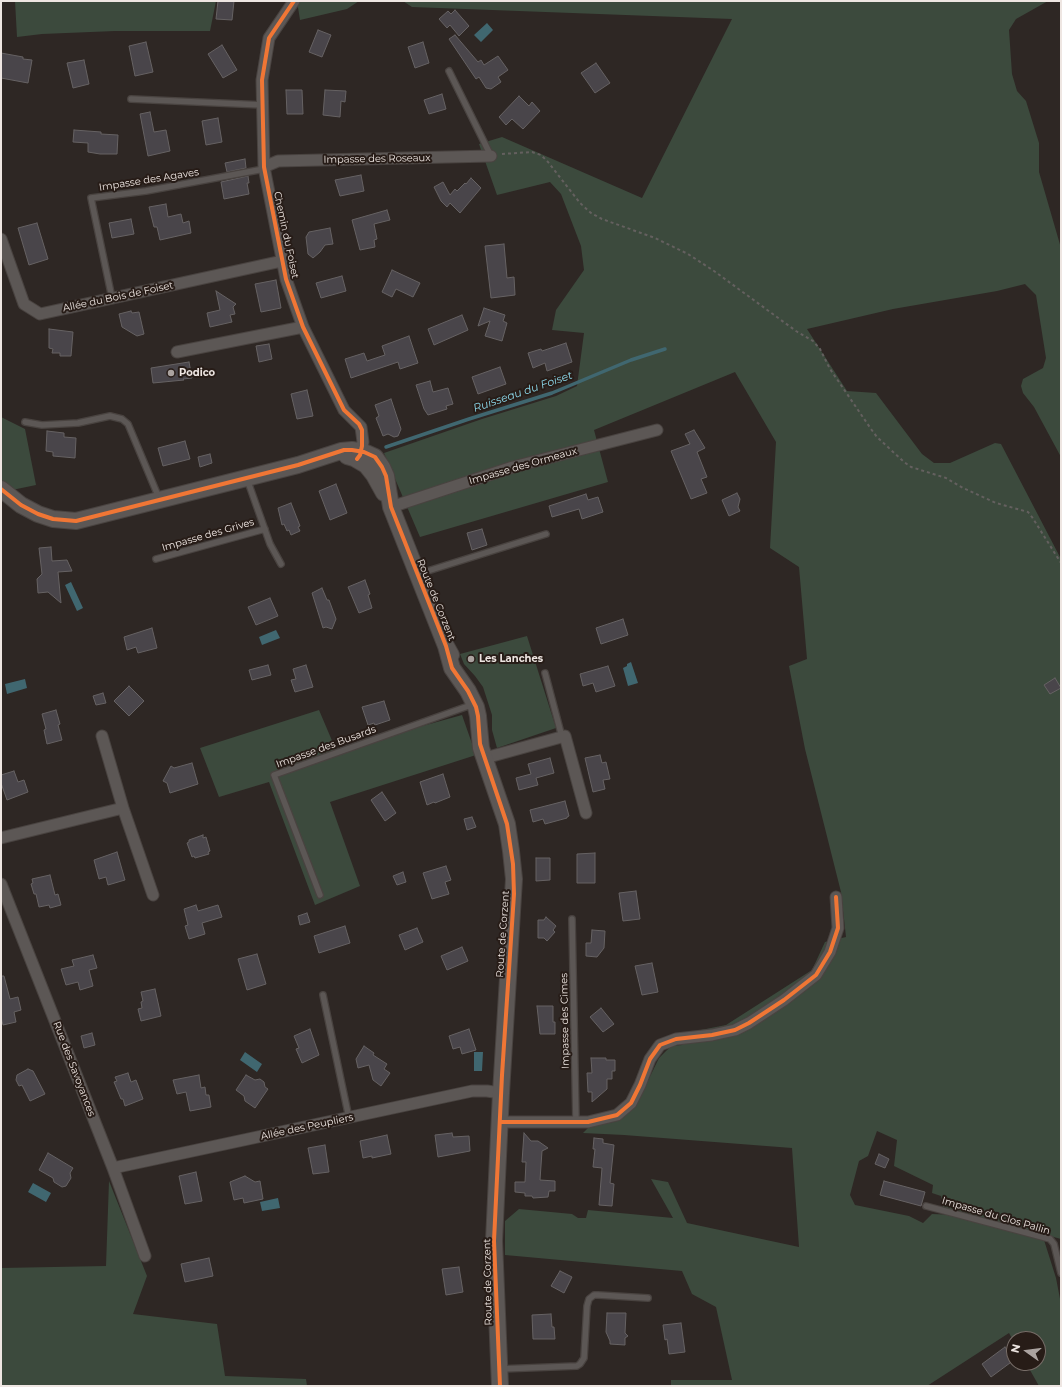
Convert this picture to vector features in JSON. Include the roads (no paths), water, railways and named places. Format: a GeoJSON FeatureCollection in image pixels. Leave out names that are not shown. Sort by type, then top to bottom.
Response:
{"type":"FeatureCollection","features":[{"type":"Feature","properties":{"kind":"street","name":"Chemin du Foiset"},"geometry":{"type":"LineString","coordinates":[[294,1],[269,38],[262,80],[264,168],[286,279],[303,327],[344,410],[361,427],[363,438],[359,455]]}},
{"type":"Feature","properties":{"kind":"street","name":"Impasse des Roseaux"},"geometry":{"type":"LineString","coordinates":[[264,168],[278,161],[491,156]]}},
{"type":"Feature","properties":{"kind":"street","name":"Allée du Bois de Foiset"},"geometry":{"type":"LineString","coordinates":[[1,239],[24,304],[40,314],[282,261]]}},
{"type":"Feature","properties":{"kind":"street"},"geometry":{"type":"LineString","coordinates":[[177,352],[303,327]]}},
{"type":"Feature","properties":{"kind":"street","name":"Impasse des Ormeaux"},"geometry":{"type":"LineString","coordinates":[[391,507],[513,467],[657,430]]}},
{"type":"Feature","properties":{"kind":"street"},"geometry":{"type":"LineString","coordinates":[[1,489],[32,511],[49,518],[66,521],[82,520],[298,465],[341,451],[352,450],[359,455]]}},
{"type":"Feature","properties":{"kind":"street","name":"Route de Corzent"},"geometry":{"type":"LineString","coordinates":[[359,455],[374,458],[382,467],[386,476],[391,507],[446,646],[452,668],[478,703],[480,744],[506,824],[511,851],[514,879],[514,908],[501,1093],[494,1255],[500,1386]]}},
{"type":"Feature","properties":{"kind":"street"},"geometry":{"type":"LineString","coordinates":[[102,736],[123,808],[153,895]]}},
{"type":"Feature","properties":{"kind":"street"},"geometry":{"type":"LineString","coordinates":[[485,758],[565,736],[586,813]]}},
{"type":"Feature","properties":{"kind":"street"},"geometry":{"type":"LineString","coordinates":[[1,838],[123,808]]}},
{"type":"Feature","properties":{"kind":"street","name":"Rue des Savoyances"},"geometry":{"type":"LineString","coordinates":[[1,884],[113,1168],[145,1256]]}},
{"type":"Feature","properties":{"kind":"street"},"geometry":{"type":"LineString","coordinates":[[500,1122],[588,1122],[617,1115],[631,1103],[650,1059],[660,1045],[676,1039],[712,1035],[735,1030],[749,1023],[784,1000],[816,975],[830,952],[838,928],[836,897]]}},
{"type":"Feature","properties":{"kind":"street","name":"Allée des Peupliers"},"geometry":{"type":"LineString","coordinates":[[113,1168],[472,1091],[501,1093]]}},
{"type":"Feature","properties":{"kind":"lane"},"geometry":{"type":"LineString","coordinates":[[449,71],[491,156]]}},
{"type":"Feature","properties":{"kind":"lane"},"geometry":{"type":"LineString","coordinates":[[132,99],[263,105]]}},
{"type":"Feature","properties":{"kind":"lane","name":"Impasse des Agaves"},"geometry":{"type":"LineString","coordinates":[[112,298],[91,198],[146,191],[264,168]]}},
{"type":"Feature","properties":{"kind":"lane"},"geometry":{"type":"LineString","coordinates":[[25,422],[42,425],[78,423],[110,416],[122,418],[128,424],[159,501]]}},
{"type":"Feature","properties":{"kind":"lane"},"geometry":{"type":"LineString","coordinates":[[246,478],[270,544],[281,564]]}},
{"type":"Feature","properties":{"kind":"lane","name":"Impasse des Grives"},"geometry":{"type":"LineString","coordinates":[[156,559],[265,529]]}},
{"type":"Feature","properties":{"kind":"lane"},"geometry":{"type":"LineString","coordinates":[[418,575],[546,534]]}},
{"type":"Feature","properties":{"kind":"lane"},"geometry":{"type":"LineString","coordinates":[[545,673],[562,737]]}},
{"type":"Feature","properties":{"kind":"lane","name":"Impasse des Busards"},"geometry":{"type":"LineString","coordinates":[[320,895],[274,775],[478,703]]}},
{"type":"Feature","properties":{"kind":"lane","name":"Impasse des Cimes"},"geometry":{"type":"LineString","coordinates":[[572,919],[576,1122]]}},
{"type":"Feature","properties":{"kind":"lane"},"geometry":{"type":"LineString","coordinates":[[323,995],[349,1118]]}},
{"type":"Feature","properties":{"kind":"lane","name":"Impasse du Clos Pallin"},"geometry":{"type":"LineString","coordinates":[[926,1206],[1050,1239],[1054,1244],[1061,1273]]}},
{"type":"Feature","properties":{"kind":"lane"},"geometry":{"type":"LineString","coordinates":[[499,1369],[576,1366],[580,1364],[584,1358],[587,1302],[589,1299],[594,1295],[648,1298]]}},
{"type":"Feature","properties":{"kind":"water"},"geometry":{"type":"Polygon","coordinates":[[[487,23],[493,30],[481,42],[474,35],[487,23]]]}},
{"type":"Feature","properties":{"kind":"water"},"geometry":{"type":"Polygon","coordinates":[[[71,582],[83,608],[77,611],[65,585],[71,582]]]}},
{"type":"Feature","properties":{"kind":"water"},"geometry":{"type":"Polygon","coordinates":[[[276,630],[280,638],[262,645],[259,637],[276,630]]]}},
{"type":"Feature","properties":{"kind":"water"},"geometry":{"type":"Polygon","coordinates":[[[631,662],[638,683],[628,686],[623,668],[631,662]]]}},
{"type":"Feature","properties":{"kind":"water"},"geometry":{"type":"Polygon","coordinates":[[[25,679],[27,688],[7,694],[5,684],[25,679]]]}},
{"type":"Feature","properties":{"kind":"water"},"geometry":{"type":"Polygon","coordinates":[[[245,1052],[262,1064],[257,1072],[240,1060],[245,1052]]]}},
{"type":"Feature","properties":{"kind":"water"},"geometry":{"type":"Polygon","coordinates":[[[474,1052],[483,1052],[482,1071],[474,1071],[474,1052]]]}},
{"type":"Feature","properties":{"kind":"water"},"geometry":{"type":"Polygon","coordinates":[[[33,1183],[51,1193],[46,1202],[28,1192],[33,1183]]]}},
{"type":"Feature","properties":{"kind":"water"},"geometry":{"type":"Polygon","coordinates":[[[278,1198],[280,1208],[262,1211],[260,1202],[278,1198]]]}},
{"type":"Feature","properties":{"kind":"waterway","name":"Ruisseau du Foiset"},"geometry":{"type":"LineString","coordinates":[[386,447],[552,393],[631,360],[665,349]]}},
{"type":"Feature","properties":{"kind":"place","name":"Podico"},"geometry":{"type":"Point","coordinates":[171,373]}},
{"type":"Feature","properties":{"kind":"place","name":"Les Lanches"},"geometry":{"type":"Point","coordinates":[471,659]}}]}
